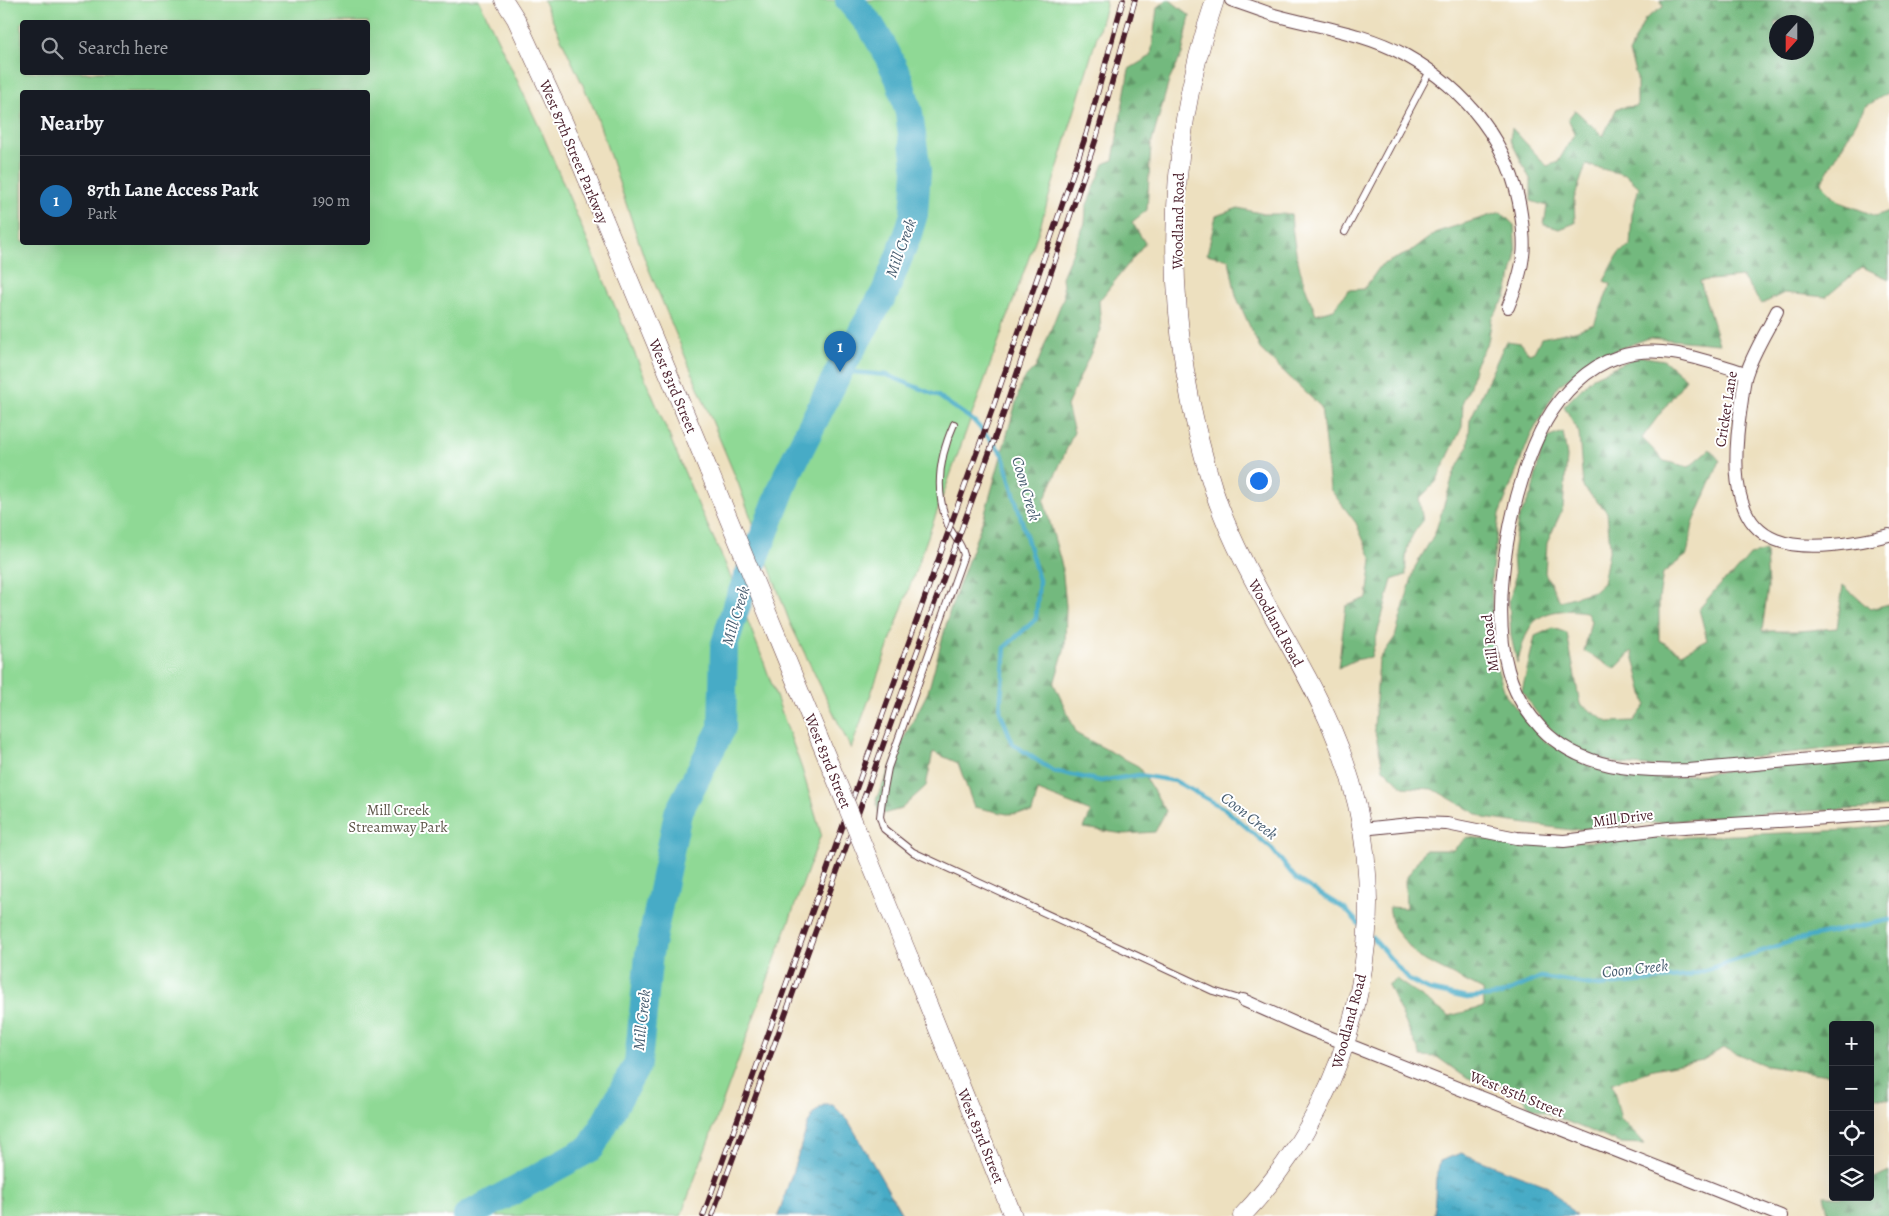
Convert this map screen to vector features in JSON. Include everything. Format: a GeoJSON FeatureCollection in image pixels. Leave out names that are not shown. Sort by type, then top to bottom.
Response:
{"type":"FeatureCollection","features":[{"type":"Feature","properties":{"kind":"main road","name":"West 87th Street Parkway"},"geometry":{"type":"LineString","coordinates":[[504,0],[516,19],[564,123],[639,307]]}},
{"type":"Feature","properties":{"kind":"main road","name":"Woodland Road"},"geometry":{"type":"LineString","coordinates":[[1215,0],[1191,84],[1179,170],[1176,277],[1180,332],[1188,384],[1202,450],[1229,530],[1251,578],[1317,695],[1333,730],[1349,775],[1362,829],[1367,868],[1368,926],[1361,983],[1346,1044],[1322,1101],[1294,1152],[1242,1216]]}},
{"type":"Feature","properties":{"kind":"main road","name":"West 83rd Street"},"geometry":{"type":"LineString","coordinates":[[639,307],[709,471],[909,957],[1013,1216]]}},
{"type":"Feature","properties":{"kind":"street"},"geometry":{"type":"LineString","coordinates":[[1231,0],[1274,14],[1355,35],[1403,55],[1430,71],[1460,96],[1481,118],[1509,167],[1518,194],[1523,228],[1523,255],[1517,285],[1508,307]]}},
{"type":"Feature","properties":{"kind":"street","name":"Cricket Lane"},"geometry":{"type":"LineString","coordinates":[[1778,311],[1746,373],[1735,448],[1737,482],[1744,504],[1756,526],[1763,533],[1776,540],[1814,546],[1862,542],[1889,536]]}},
{"type":"Feature","properties":{"kind":"street","name":"Mill Road"},"geometry":{"type":"LineString","coordinates":[[1746,373],[1678,354],[1643,351],[1618,357],[1598,366],[1577,382],[1561,399],[1546,421],[1538,439],[1521,486],[1508,540],[1501,615],[1504,654],[1513,684],[1526,709],[1542,729],[1563,746],[1587,759],[1612,766],[1656,771],[1689,770],[1889,752]]}},
{"type":"Feature","properties":{"kind":"street","name":"Mill Drive"},"geometry":{"type":"LineString","coordinates":[[1362,829],[1419,823],[1447,824],[1517,838],[1564,841],[1669,828],[1889,814]]}},
{"type":"Feature","properties":{"kind":"street","name":"West 85th Street"},"geometry":{"type":"LineString","coordinates":[[1243,1000],[1346,1044],[1781,1216]]}},
{"type":"Feature","properties":{"kind":"lane"},"geometry":{"type":"LineString","coordinates":[[1345,232],[1430,71]]}},
{"type":"Feature","properties":{"kind":"lane"},"geometry":{"type":"LineString","coordinates":[[954,424],[941,456],[941,506],[950,528],[962,544],[964,555],[888,768],[880,817],[884,829],[913,852],[1213,991],[1243,1000]]}},
{"type":"Feature","properties":{"kind":"green space","name":"Mill Creek Streamway Park"},"geometry":{"type":"Polygon","coordinates":[[[0,0],[479,0],[543,135],[700,509],[725,563],[762,657],[802,769],[821,834],[681,1216],[0,1216],[0,0]]]}},
{"type":"Feature","properties":{"kind":"green space"},"geometry":{"type":"Polygon","coordinates":[[[543,0],[1105,0],[1106,6],[1039,230],[851,749],[790,623],[738,483],[645,260],[595,111],[543,0]]]}},
{"type":"Feature","properties":{"kind":"green space"},"geometry":{"type":"Polygon","coordinates":[[[1167,0],[1170,0],[1190,16],[1182,54],[1169,81],[1151,145],[1147,210],[1132,222],[1145,243],[1099,301],[1101,330],[1067,406],[1074,432],[1044,501],[1062,566],[1066,606],[1065,647],[1054,684],[1077,734],[1138,766],[1166,811],[1155,832],[1124,834],[1084,828],[1091,812],[1038,791],[1032,813],[1007,814],[974,807],[958,763],[933,752],[926,786],[901,809],[879,815],[876,799],[928,692],[950,610],[984,517],[1022,381],[1036,367],[1064,296],[1062,277],[1085,223],[1086,207],[1104,164],[1113,160],[1129,69],[1151,56],[1157,8],[1167,0]]]}},
{"type":"Feature","properties":{"kind":"green space"},"geometry":{"type":"Polygon","coordinates":[[[1661,0],[1889,0],[1889,92],[1865,107],[1821,183],[1840,202],[1876,216],[1889,211],[1889,279],[1862,267],[1826,297],[1784,293],[1762,304],[1742,277],[1700,281],[1719,344],[1649,338],[1597,357],[1558,386],[1530,437],[1499,515],[1491,578],[1494,659],[1506,696],[1543,740],[1590,766],[1671,777],[1801,764],[1889,761],[1889,806],[1867,809],[1777,812],[1571,830],[1484,818],[1433,789],[1403,787],[1383,768],[1374,727],[1379,660],[1395,637],[1415,567],[1435,533],[1454,473],[1468,447],[1470,420],[1506,341],[1521,343],[1529,354],[1534,352],[1541,338],[1575,331],[1594,324],[1611,284],[1604,281],[1619,253],[1630,246],[1632,214],[1639,187],[1626,175],[1586,165],[1574,199],[1575,223],[1560,229],[1544,225],[1547,206],[1531,201],[1531,181],[1510,139],[1512,128],[1547,166],[1558,162],[1575,133],[1568,119],[1575,110],[1603,136],[1617,108],[1637,106],[1637,78],[1629,53],[1645,19],[1663,7],[1661,0]]]}},
{"type":"Feature","properties":{"kind":"green space"},"geometry":{"type":"Polygon","coordinates":[[[1238,208],[1264,214],[1291,214],[1299,265],[1306,290],[1316,314],[1334,309],[1348,290],[1364,289],[1381,265],[1408,253],[1437,232],[1501,212],[1514,225],[1516,258],[1506,297],[1492,318],[1488,342],[1475,365],[1470,386],[1463,401],[1462,427],[1436,482],[1419,499],[1423,521],[1413,534],[1408,546],[1406,575],[1392,580],[1371,657],[1355,660],[1338,668],[1346,606],[1367,598],[1372,560],[1356,523],[1330,489],[1321,407],[1260,349],[1236,296],[1229,260],[1207,254],[1216,216],[1238,208]]]}},
{"type":"Feature","properties":{"kind":"green space"},"geometry":{"type":"Polygon","coordinates":[[[1638,356],[1664,360],[1686,379],[1642,438],[1664,461],[1689,467],[1710,449],[1720,461],[1693,524],[1687,555],[1663,573],[1659,598],[1659,640],[1682,653],[1707,640],[1699,609],[1721,583],[1733,575],[1750,555],[1766,551],[1768,587],[1762,631],[1837,628],[1843,585],[1870,609],[1889,604],[1889,745],[1874,744],[1682,765],[1658,766],[1614,762],[1593,757],[1571,746],[1543,721],[1522,691],[1535,636],[1553,628],[1567,633],[1580,704],[1608,722],[1634,721],[1646,705],[1632,651],[1615,669],[1584,651],[1591,621],[1586,612],[1564,611],[1549,613],[1536,620],[1526,634],[1517,663],[1511,636],[1509,600],[1515,583],[1513,553],[1518,520],[1532,492],[1544,439],[1563,432],[1567,457],[1563,508],[1547,543],[1545,573],[1560,601],[1594,591],[1603,583],[1610,546],[1607,512],[1583,487],[1579,433],[1564,406],[1593,377],[1638,356]]]}},
{"type":"Feature","properties":{"kind":"green space"},"geometry":{"type":"Polygon","coordinates":[[[1889,825],[1889,1099],[1874,1097],[1874,1021],[1829,1021],[1829,1076],[1767,1066],[1723,1048],[1703,1060],[1653,1069],[1612,1083],[1621,1119],[1644,1144],[1620,1143],[1531,1107],[1512,1087],[1468,1079],[1437,1057],[1421,1056],[1388,985],[1396,979],[1449,1016],[1484,1007],[1483,990],[1419,958],[1393,927],[1389,907],[1406,908],[1405,880],[1425,850],[1453,850],[1467,837],[1532,844],[1849,830],[1889,825]]]}},
{"type":"Feature","properties":{"kind":"green space"},"geometry":{"type":"Polygon","coordinates":[[[1889,1171],[1889,1216],[1829,1216],[1824,1196],[1829,1196],[1829,1201],[1874,1201],[1874,1178],[1889,1171]]]}},
{"type":"Feature","properties":{"kind":"water"},"geometry":{"type":"Polygon","coordinates":[[[823,1105],[833,1105],[848,1120],[903,1216],[778,1216],[808,1124],[813,1114],[823,1105]]]}},
{"type":"Feature","properties":{"kind":"water"},"geometry":{"type":"Polygon","coordinates":[[[1461,1153],[1548,1186],[1576,1216],[1434,1216],[1436,1178],[1440,1161],[1461,1153]]]}},
{"type":"Feature","properties":{"kind":"waterway","name":"Mill Creek"},"geometry":{"type":"LineString","coordinates":[[467,1216],[591,1148],[638,1063],[649,954],[678,813],[722,728],[724,647],[735,610],[787,475],[839,371],[885,292],[908,234],[914,214],[917,171],[909,113],[899,79],[886,52],[871,26],[849,0]]}},
{"type":"Feature","properties":{"kind":"waterway","name":"Coon Creek"},"geometry":{"type":"LineString","coordinates":[[839,371],[887,375],[938,396],[974,421],[1002,453],[1039,580],[1036,619],[1005,647],[1000,711],[1013,744],[1053,771],[1101,781],[1139,775],[1175,781],[1225,809],[1272,849],[1296,879],[1345,909],[1361,926]]}},
{"type":"Feature","properties":{"kind":"waterway","name":"Coon Creek"},"geometry":{"type":"LineString","coordinates":[[1372,937],[1409,980],[1429,990],[1467,998],[1501,995],[1541,977],[1599,986],[1688,976],[1795,940],[1889,920]]}},
{"type":"Feature","properties":{"kind":"railway"},"geometry":{"type":"LineString","coordinates":[[703,1216],[992,410],[1086,135],[1123,0]]}},
{"type":"Feature","properties":{"kind":"railway"},"geometry":{"type":"LineString","coordinates":[[712,1216],[1003,415],[1096,139],[1135,0]]}},
{"type":"Feature","properties":{"kind":"place","name":"87th Lane Access Park"},"geometry":{"type":"Point","coordinates":[840,372]}}]}
